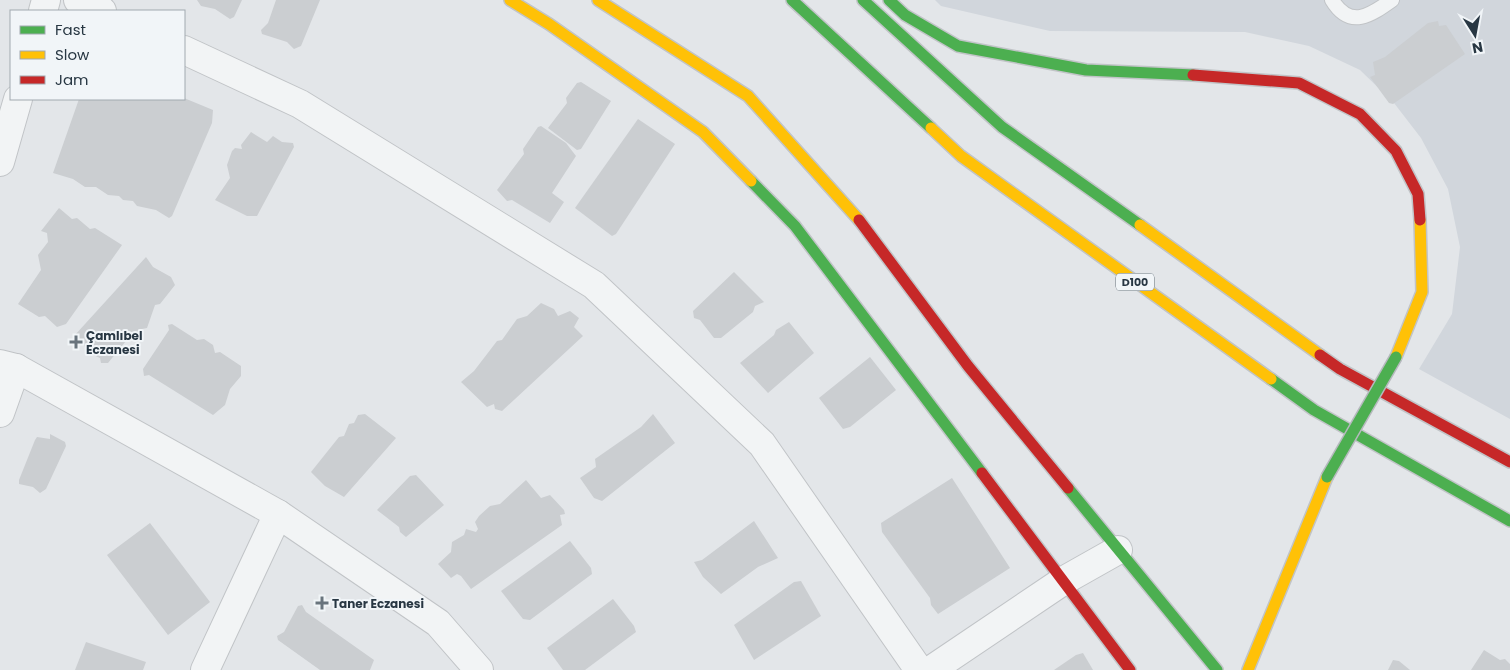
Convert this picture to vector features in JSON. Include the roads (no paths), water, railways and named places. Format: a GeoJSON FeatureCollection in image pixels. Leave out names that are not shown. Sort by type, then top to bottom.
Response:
{"type":"FeatureCollection","features":[{"type":"Feature","properties":{"kind":"main road"},"geometry":{"type":"LineString","coordinates":[[510,0],[550,24],[703,132],[796,226],[1130,670]]}},
{"type":"Feature","properties":{"kind":"main road"},"geometry":{"type":"LineString","coordinates":[[598,0],[748,96],[848,207],[968,366],[1217,670]]}},
{"type":"Feature","properties":{"kind":"main road","name":"D100"},"geometry":{"type":"LineString","coordinates":[[792,0],[961,156],[1314,410],[1510,521]]}},
{"type":"Feature","properties":{"kind":"main road"},"geometry":{"type":"LineString","coordinates":[[863,0],[1002,127],[1340,369],[1510,462]]}},
{"type":"Feature","properties":{"kind":"main road"},"geometry":{"type":"LineString","coordinates":[[889,0],[905,15],[958,46],[1086,70],[1299,82],[1360,114],[1396,151],[1418,194],[1422,247],[1422,292],[1396,357],[1327,477],[1248,670]]}},
{"type":"Feature","properties":{"kind":"street"},"geometry":{"type":"LineString","coordinates":[[78,0],[100,10]]}},
{"type":"Feature","properties":{"kind":"street"},"geometry":{"type":"LineString","coordinates":[[185,50],[300,104],[594,286],[762,444],[920,670]]}},
{"type":"Feature","properties":{"kind":"street"},"geometry":{"type":"LineString","coordinates":[[0,162],[18,100]]}},
{"type":"Feature","properties":{"kind":"street"},"geometry":{"type":"LineString","coordinates":[[0,413],[8,366],[278,514],[438,623],[479,670]]}},
{"type":"Feature","properties":{"kind":"street"},"geometry":{"type":"LineString","coordinates":[[205,670],[278,514]]}},
{"type":"Feature","properties":{"kind":"street"},"geometry":{"type":"LineString","coordinates":[[931,670],[1063,581],[1118,550]]}},
{"type":"Feature","properties":{"kind":"lane"},"geometry":{"type":"LineString","coordinates":[[1332,0],[1339,10],[1355,18],[1371,15],[1392,0]]}},
{"type":"Feature","properties":{"kind":"place","name":"Çamlıbel Eczanesi"},"geometry":{"type":"Point","coordinates":[76,342]}},
{"type":"Feature","properties":{"kind":"place","name":"Taner Eczanesi"},"geometry":{"type":"Point","coordinates":[322,603]}}]}
